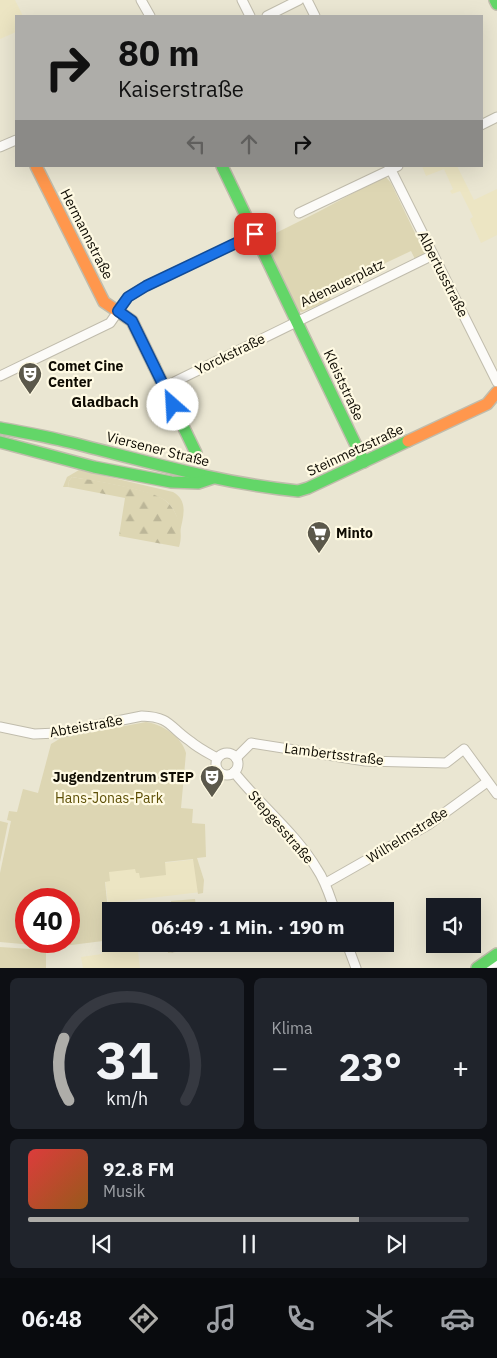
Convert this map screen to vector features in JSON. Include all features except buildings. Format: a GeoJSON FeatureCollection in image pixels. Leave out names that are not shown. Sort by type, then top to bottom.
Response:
{"type":"FeatureCollection","features":[{"type":"Feature","properties":{"kind":"main road"},"geometry":{"type":"LineString","coordinates":[[495,0],[497,4]]}},
{"type":"Feature","properties":{"kind":"main road","name":"Hermannstraße"},"geometry":{"type":"LineString","coordinates":[[36,167],[104,302],[132,321],[196,453]]}},
{"type":"Feature","properties":{"kind":"main road","name":"Adenauerplatz"},"geometry":{"type":"LineString","coordinates":[[222,167],[297,322]]}},
{"type":"Feature","properties":{"kind":"main road","name":"Kleiststraße"},"geometry":{"type":"LineString","coordinates":[[297,322],[364,462]]}},
{"type":"Feature","properties":{"kind":"main road","name":"Steinmetzstraße"},"geometry":{"type":"LineString","coordinates":[[212,478],[268,488],[298,491],[308,488],[487,404],[497,392]]}},
{"type":"Feature","properties":{"kind":"main road","name":"Viersener Straße"},"geometry":{"type":"LineString","coordinates":[[0,428],[65,441],[212,478]]}},
{"type":"Feature","properties":{"kind":"main road","name":"Viersener Straße"},"geometry":{"type":"LineString","coordinates":[[0,442],[94,467],[171,482],[198,483],[212,478]]}},
{"type":"Feature","properties":{"kind":"main road"},"geometry":{"type":"LineString","coordinates":[[481,966],[497,954]]}},
{"type":"Feature","properties":{"kind":"street"},"geometry":{"type":"LineString","coordinates":[[141,0],[149,15]]}},
{"type":"Feature","properties":{"kind":"street"},"geometry":{"type":"LineString","coordinates":[[242,0],[250,15]]}},
{"type":"Feature","properties":{"kind":"street"},"geometry":{"type":"LineString","coordinates":[[269,15],[299,0]]}},
{"type":"Feature","properties":{"kind":"street"},"geometry":{"type":"LineString","coordinates":[[307,0],[314,15]]}},
{"type":"Feature","properties":{"kind":"street"},"geometry":{"type":"LineString","coordinates":[[483,124],[497,117]]}},
{"type":"Feature","properties":{"kind":"street"},"geometry":{"type":"LineString","coordinates":[[0,147],[15,140]]}},
{"type":"Feature","properties":{"kind":"street"},"geometry":{"type":"LineString","coordinates":[[299,213],[393,167]]}},
{"type":"Feature","properties":{"kind":"street","name":"Albertusstraße"},"geometry":{"type":"LineString","coordinates":[[393,167],[433,255],[497,382]]}},
{"type":"Feature","properties":{"kind":"street"},"geometry":{"type":"LineString","coordinates":[[0,376],[110,323],[128,297],[146,286],[255,234]]}},
{"type":"Feature","properties":{"kind":"street","name":"Adenauerplatz"},"geometry":{"type":"LineString","coordinates":[[297,322],[433,255]]}},
{"type":"Feature","properties":{"kind":"street","name":"Yorckstraße"},"geometry":{"type":"LineString","coordinates":[[164,387],[297,322]]}},
{"type":"Feature","properties":{"kind":"street","name":"Abteistraße"},"geometry":{"type":"LineString","coordinates":[[0,727],[34,734],[56,733],[142,716],[154,716],[171,723],[187,740],[217,758]]}},
{"type":"Feature","properties":{"kind":"street","name":"Lambertsstraße"},"geometry":{"type":"LineString","coordinates":[[236,758],[251,743],[365,761],[446,763],[464,749],[487,782]]}},
{"type":"Feature","properties":{"kind":"street"},"geometry":{"type":"LineString","coordinates":[[230,753],[236,758],[237,765],[234,772],[227,774],[220,772],[216,766],[217,758],[220,755],[230,753]]}},
{"type":"Feature","properties":{"kind":"street","name":"Stepgesstraße"},"geometry":{"type":"LineString","coordinates":[[234,772],[251,793],[290,833],[317,867],[333,902]]}},
{"type":"Feature","properties":{"kind":"street"},"geometry":{"type":"LineString","coordinates":[[487,782],[496,791]]}},
{"type":"Feature","properties":{"kind":"street","name":"Wilhelmstraße"},"geometry":{"type":"LineString","coordinates":[[326,884],[428,825],[487,782]]}},
{"type":"Feature","properties":{"kind":"street"},"geometry":{"type":"LineString","coordinates":[[350,952],[356,968]]}},
{"type":"Feature","properties":{"kind":"street"},"geometry":{"type":"LineString","coordinates":[[481,966],[497,963]]}},
{"type":"Feature","properties":{"kind":"shaded area"},"geometry":{"type":"Polygon","coordinates":[[[0,0],[15,0],[22,15],[15,15],[15,32],[0,39],[0,0]]]}},
{"type":"Feature","properties":{"kind":"shaded area"},"geometry":{"type":"Polygon","coordinates":[[[422,167],[458,167],[474,200],[497,189],[497,235],[481,243],[470,219],[473,217],[460,191],[452,194],[450,191],[453,189],[444,169],[426,176],[422,167]]]}},
{"type":"Feature","properties":{"kind":"shaded area"},"geometry":{"type":"Polygon","coordinates":[[[197,859],[201,892],[108,902],[104,870],[197,859]]]}},
{"type":"Feature","properties":{"kind":"shaded area"},"geometry":{"type":"Polygon","coordinates":[[[101,945],[102,952],[138,952],[140,968],[83,968],[81,957],[102,954],[101,945]]]}},
{"type":"Feature","properties":{"kind":"green space"},"geometry":{"type":"Polygon","coordinates":[[[385,176],[391,183],[426,256],[416,261],[411,251],[358,276],[359,280],[329,294],[331,300],[302,312],[297,311],[264,241],[266,238],[385,176]]]}},
{"type":"Feature","properties":{"kind":"green space"},"geometry":{"type":"Polygon","coordinates":[[[79,470],[173,492],[181,500],[184,510],[180,532],[174,511],[166,501],[159,497],[121,486],[72,477],[68,487],[63,487],[67,477],[79,470]]]}},
{"type":"Feature","properties":{"kind":"green space"},"geometry":{"type":"Polygon","coordinates":[[[72,477],[135,489],[166,501],[174,510],[179,522],[181,535],[179,547],[119,536],[125,498],[68,487],[72,477]]]}},
{"type":"Feature","properties":{"kind":"green space","name":"Hans-Jonas-Park"},"geometry":{"type":"Polygon","coordinates":[[[146,722],[165,728],[176,737],[186,753],[181,808],[193,809],[192,823],[205,824],[206,857],[197,858],[204,880],[203,893],[198,894],[193,859],[165,862],[166,875],[140,878],[139,873],[136,873],[135,869],[109,872],[110,881],[105,882],[107,902],[102,902],[102,941],[80,944],[80,888],[15,888],[15,943],[0,942],[0,873],[11,821],[7,820],[9,811],[17,812],[23,789],[38,793],[51,744],[61,738],[146,722]]]}},
{"type":"Feature","properties":{"kind":"green space"},"geometry":{"type":"Polygon","coordinates":[[[0,821],[8,823],[0,862],[0,821]]]}},
{"type":"Feature","properties":{"kind":"green space"},"geometry":{"type":"Polygon","coordinates":[[[195,899],[195,902],[171,902],[195,899]]]}},
{"type":"Feature","properties":{"kind":"green space"},"geometry":{"type":"Polygon","coordinates":[[[0,947],[15,948],[15,953],[46,953],[46,968],[0,968],[0,947]]]}},
{"type":"Feature","properties":{"kind":"traffic: fast"},"geometry":{"type":"LineString","coordinates":[[495,0],[497,4]]}},
{"type":"Feature","properties":{"kind":"traffic: fast"},"geometry":{"type":"LineString","coordinates":[[222,167],[364,462]]}},
{"type":"Feature","properties":{"kind":"traffic: fast"},"geometry":{"type":"LineString","coordinates":[[154,366],[196,453]]}},
{"type":"Feature","properties":{"kind":"traffic: fast"},"geometry":{"type":"LineString","coordinates":[[0,428],[52,438],[208,476],[298,491],[408,441]]}},
{"type":"Feature","properties":{"kind":"traffic: fast"},"geometry":{"type":"LineString","coordinates":[[0,442],[94,467],[171,482],[198,483],[213,478]]}},
{"type":"Feature","properties":{"kind":"traffic: fast"},"geometry":{"type":"LineString","coordinates":[[477,968],[497,954]]}},
{"type":"Feature","properties":{"kind":"traffic: slow"},"geometry":{"type":"LineString","coordinates":[[36,167],[104,302],[132,321],[154,366]]}},
{"type":"Feature","properties":{"kind":"traffic: slow"},"geometry":{"type":"LineString","coordinates":[[408,441],[487,404],[497,392]]}},
{"type":"Feature","properties":{"kind":"place","name":"Comet Cine Center"},"geometry":{"type":"Point","coordinates":[30,395]}},
{"type":"Feature","properties":{"kind":"place","name":"Minto"},"geometry":{"type":"Point","coordinates":[319,554]}},
{"type":"Feature","properties":{"kind":"place","name":"Jugendzentrum STEP"},"geometry":{"type":"Point","coordinates":[212,798]}},
{"type":"Feature","properties":{"kind":"district","name":"Gladbach"},"geometry":{"type":"Point","coordinates":[105,401]}},
{"type":"Feature","properties":{"kind":"route"},"geometry":{"type":"LineString","coordinates":[[173,405],[132,321],[118,311],[128,297],[146,286],[255,234]]}}]}
